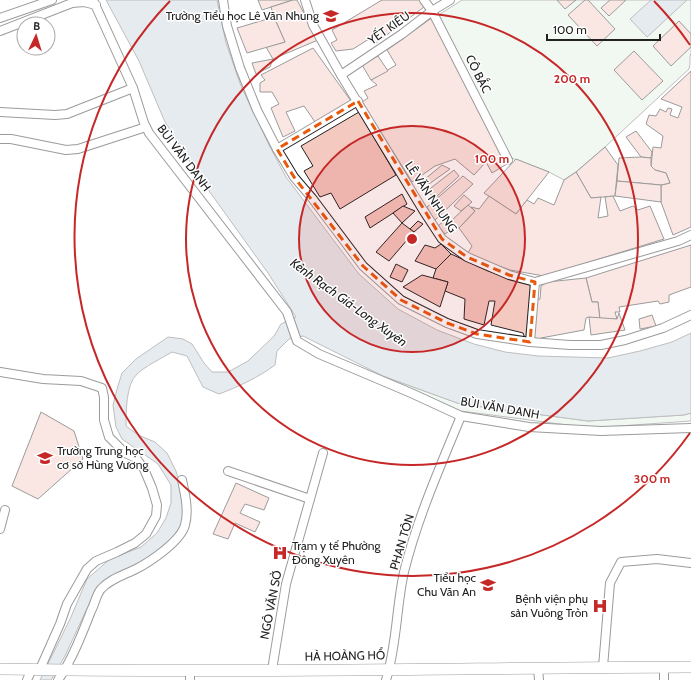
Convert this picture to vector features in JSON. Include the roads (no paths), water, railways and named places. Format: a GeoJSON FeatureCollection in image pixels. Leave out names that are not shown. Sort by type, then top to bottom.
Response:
{"type":"FeatureCollection","features":[{"type":"Feature","properties":{"kind":"main road","name":"HÀ HOÀNG HỔ"},"geometry":{"type":"LineString","coordinates":[[0,668],[38,669],[62,674],[190,675],[272,670],[390,668],[538,669],[691,667]]}},
{"type":"Feature","properties":{"kind":"street"},"geometry":{"type":"LineString","coordinates":[[0,18],[52,0]]}},
{"type":"Feature","properties":{"kind":"street"},"geometry":{"type":"LineString","coordinates":[[223,0],[227,26],[240,68],[257,110],[277,149],[294,177],[312,198],[363,266],[401,300],[447,323],[477,334],[530,342],[570,345],[602,344],[625,340],[663,328],[691,315]]}},
{"type":"Feature","properties":{"kind":"street","name":"LÊ VĂN NHUNG"},"geometry":{"type":"LineString","coordinates":[[305,0],[313,25],[405,180],[442,238],[467,257],[509,276],[535,282],[678,241],[691,235]]}},
{"type":"Feature","properties":{"kind":"street","name":"CÔ BẮC"},"geometry":{"type":"LineString","coordinates":[[424,0],[432,12],[508,160]]}},
{"type":"Feature","properties":{"kind":"street","name":"YẾT KIÊU"},"geometry":{"type":"LineString","coordinates":[[342,75],[450,0]]}},
{"type":"Feature","properties":{"kind":"street"},"geometry":{"type":"LineString","coordinates":[[0,31],[72,3],[94,3]]}},
{"type":"Feature","properties":{"kind":"street","name":"BÙI VĂN DANH"},"geometry":{"type":"LineString","coordinates":[[94,3],[134,89],[145,125],[154,141],[287,312],[297,341],[319,354],[411,392],[461,416],[528,427],[601,431],[691,428]]}},
{"type":"Feature","properties":{"kind":"street"},"geometry":{"type":"LineString","coordinates":[[0,112],[55,115],[67,114],[134,89]]}},
{"type":"Feature","properties":{"kind":"street"},"geometry":{"type":"LineString","coordinates":[[277,149],[358,101]]}},
{"type":"Feature","properties":{"kind":"street"},"geometry":{"type":"LineString","coordinates":[[0,139],[10,139],[66,150],[78,149],[145,125]]}},
{"type":"Feature","properties":{"kind":"street"},"geometry":{"type":"LineString","coordinates":[[530,342],[535,282]]}},
{"type":"Feature","properties":{"kind":"street"},"geometry":{"type":"LineString","coordinates":[[0,372],[43,379],[81,381],[102,388],[104,397],[104,420],[109,437],[125,452],[136,458],[144,469],[157,505],[156,516],[146,534],[135,543],[96,561],[87,569],[67,604],[60,624],[38,669],[27,680]]}},
{"type":"Feature","properties":{"kind":"street","name":"PHAN TÔN"},"geometry":{"type":"LineString","coordinates":[[386,680],[390,668],[396,634],[399,599],[409,553],[461,416]]}},
{"type":"Feature","properties":{"kind":"street","name":"NGÔ VĂN SỞ"},"geometry":{"type":"LineString","coordinates":[[272,670],[286,584],[324,453]]}},
{"type":"Feature","properties":{"kind":"street"},"geometry":{"type":"LineString","coordinates":[[228,470],[310,499]]}},
{"type":"Feature","properties":{"kind":"street"},"geometry":{"type":"LineString","coordinates":[[62,674],[101,588],[111,581],[141,567],[161,553],[183,531],[185,524],[186,500],[182,480]]}},
{"type":"Feature","properties":{"kind":"street"},"geometry":{"type":"LineString","coordinates":[[0,529],[5,510]]}},
{"type":"Feature","properties":{"kind":"street"},"geometry":{"type":"LineString","coordinates":[[603,667],[610,583],[620,562],[658,559],[691,563]]}},
{"type":"Feature","properties":{"kind":"street"},"geometry":{"type":"LineString","coordinates":[[664,667],[664,680]]}},
{"type":"Feature","properties":{"kind":"street"},"geometry":{"type":"LineString","coordinates":[[538,669],[538,680]]}},
{"type":"Feature","properties":{"kind":"water","name":"Kênh Rạch Giá-Long Xuyên"},"geometry":{"type":"Polygon","coordinates":[[[106,0],[217,0],[226,43],[241,86],[286,177],[359,274],[398,309],[437,330],[474,344],[505,352],[538,356],[608,358],[672,342],[691,333],[691,413],[684,415],[588,421],[460,404],[383,376],[303,336],[289,339],[277,351],[275,365],[262,374],[219,394],[203,387],[187,356],[172,352],[144,368],[133,379],[127,398],[126,426],[138,435],[155,442],[167,453],[176,471],[180,485],[183,504],[183,521],[175,535],[147,559],[96,589],[65,656],[51,680],[40,680],[71,617],[87,579],[110,559],[141,547],[157,533],[166,518],[171,503],[171,485],[158,464],[122,439],[116,427],[113,405],[122,373],[136,359],[168,337],[183,339],[192,344],[204,363],[212,372],[228,372],[248,361],[274,336],[281,324],[296,317],[268,273],[199,177],[165,122],[139,61],[106,0]]]}},
{"type":"Feature","properties":{"kind":"water"},"geometry":{"type":"Polygon","coordinates":[[[651,0],[687,0],[647,37],[630,19],[651,0]]]}},
{"type":"Feature","properties":{"kind":"place","name":"Trường Tiểu học Lê Văn Nhung"},"geometry":{"type":"Point","coordinates":[331,16]}},
{"type":"Feature","properties":{"kind":"place","name":"Trường Trung học cơ sở Hùng Vương"},"geometry":{"type":"Point","coordinates":[45,458]}},
{"type":"Feature","properties":{"kind":"place","name":"Trạm y tế Phường Đông Xuyên"},"geometry":{"type":"Point","coordinates":[280,553]}},
{"type":"Feature","properties":{"kind":"place","name":"Tiểu học Chu Văn An"},"geometry":{"type":"Point","coordinates":[488,585]}},
{"type":"Feature","properties":{"kind":"place","name":"Bệnh viện phụ sản Vuông Tròn"},"geometry":{"type":"Point","coordinates":[600,606]}}]}
